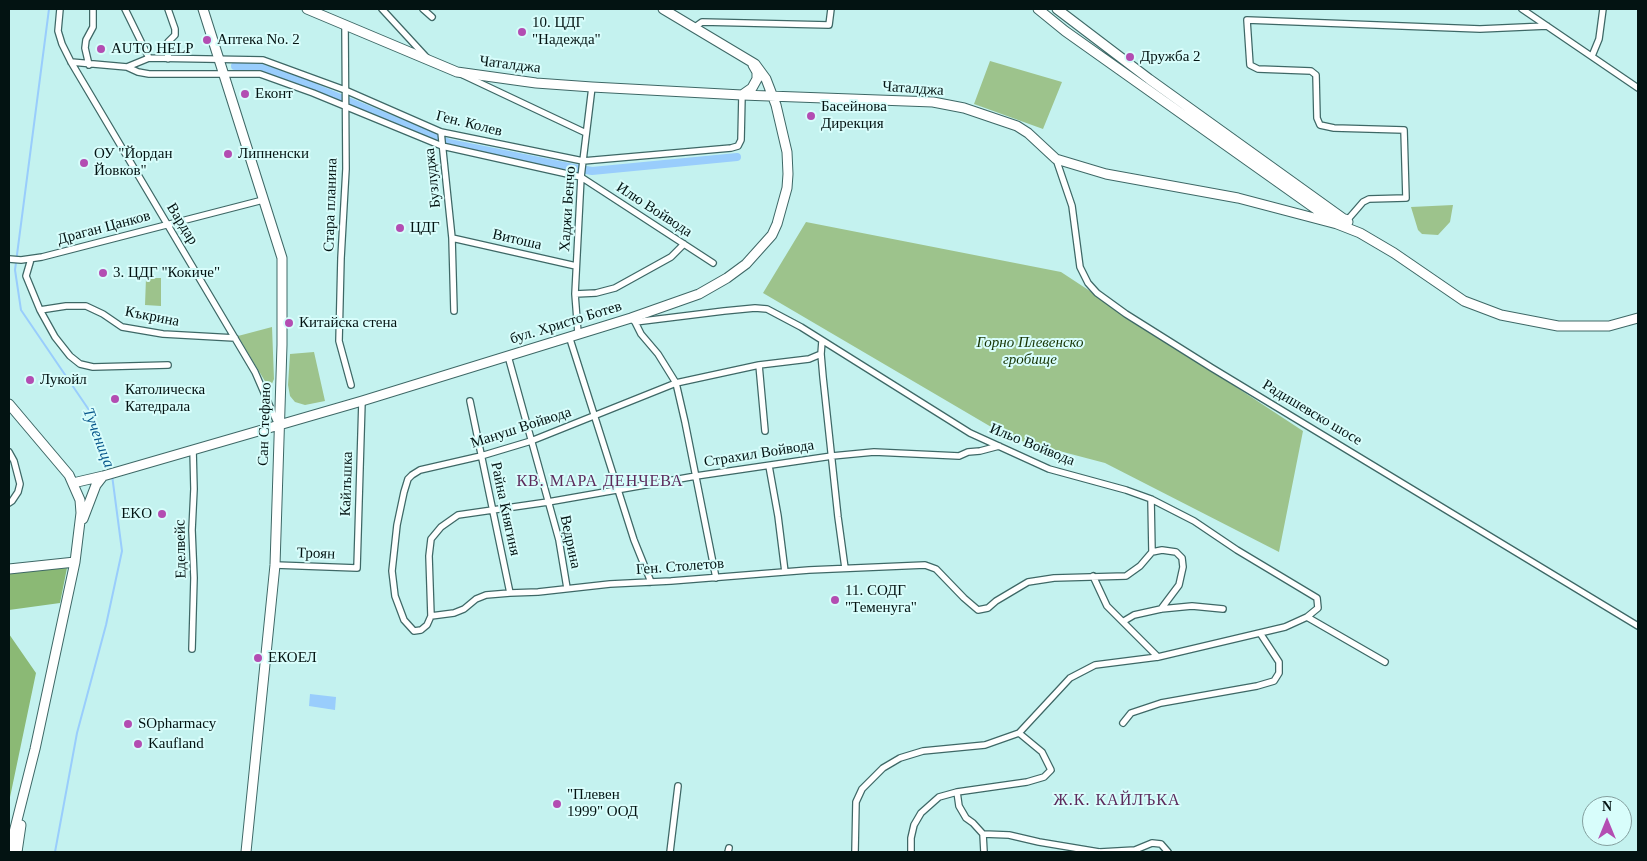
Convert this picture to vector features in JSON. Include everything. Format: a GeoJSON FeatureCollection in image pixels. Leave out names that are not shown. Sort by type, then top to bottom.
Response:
{"type":"FeatureCollection","features":[{"type":"Feature","properties":{"kind":"street","name":"Вардар"},"geometry":{"type":"LineString","coordinates":[[60,9],[58,31],[71,62],[255,372],[278,425]]}},
{"type":"Feature","properties":{"kind":"street"},"geometry":{"type":"LineString","coordinates":[[89,65],[85,48],[86,40],[93,27],[93,9]]}},
{"type":"Feature","properties":{"kind":"street"},"geometry":{"type":"LineString","coordinates":[[125,9],[149,58]]}},
{"type":"Feature","properties":{"kind":"street"},"geometry":{"type":"LineString","coordinates":[[168,9],[175,29],[175,35],[168,42],[168,59]]}},
{"type":"Feature","properties":{"kind":"street","name":"Сан Стефано"},"geometry":{"type":"LineString","coordinates":[[203,9],[282,258],[282,335],[275,565],[246,852]]}},
{"type":"Feature","properties":{"kind":"street","name":"Чаталджа"},"geometry":{"type":"LineString","coordinates":[[307,9],[457,72],[586,133]]}},
{"type":"Feature","properties":{"kind":"street"},"geometry":{"type":"LineString","coordinates":[[382,9],[431,62]]}},
{"type":"Feature","properties":{"kind":"street"},"geometry":{"type":"LineString","coordinates":[[423,9],[432,17]]}},
{"type":"Feature","properties":{"kind":"street","name":"бул. Христо Ботев"},"geometry":{"type":"LineString","coordinates":[[73,483],[362,401],[578,333],[633,320],[687,299],[719,283],[746,264],[772,235],[781,211],[788,174],[785,142],[773,96],[762,71],[750,60],[663,9]]}},
{"type":"Feature","properties":{"kind":"street"},"geometry":{"type":"LineString","coordinates":[[694,27],[702,22],[829,25],[831,9]]}},
{"type":"Feature","properties":{"kind":"street"},"geometry":{"type":"LineString","coordinates":[[1038,9],[1065,31],[1341,221],[1394,253],[1464,301],[1501,315],[1558,326],[1609,326],[1638,318]]}},
{"type":"Feature","properties":{"kind":"street"},"geometry":{"type":"LineString","coordinates":[[1057,9],[1341,221]]}},
{"type":"Feature","properties":{"kind":"street"},"geometry":{"type":"LineString","coordinates":[[1522,9],[1638,88]]}},
{"type":"Feature","properties":{"kind":"street"},"geometry":{"type":"LineString","coordinates":[[1592,56],[1599,39],[1603,9]]}},
{"type":"Feature","properties":{"kind":"street"},"geometry":{"type":"LineString","coordinates":[[1341,221],[1350,217],[1363,202],[1369,199],[1406,198],[1404,130],[1334,128],[1320,125],[1317,118],[1316,75],[1311,71],[1258,69],[1250,65],[1247,20],[1480,29],[1547,26]]}},
{"type":"Feature","properties":{"kind":"street","name":"Стара планина"},"geometry":{"type":"LineString","coordinates":[[345,25],[346,169],[339,341],[351,385]]}},
{"type":"Feature","properties":{"kind":"street","name":"Ген. Колев"},"geometry":{"type":"LineString","coordinates":[[127,68],[149,58],[263,60],[441,134],[582,169]]}},
{"type":"Feature","properties":{"kind":"street"},"geometry":{"type":"LineString","coordinates":[[742,95],[754,86],[757,79],[756,69],[750,60]]}},
{"type":"Feature","properties":{"kind":"street","name":"Ген. Колев"},"geometry":{"type":"LineString","coordinates":[[71,62],[127,68],[149,74],[260,74],[345,105],[442,145],[582,169],[738,146],[740,140],[742,95]]}},
{"type":"Feature","properties":{"kind":"street","name":"Чаталджа"},"geometry":{"type":"LineString","coordinates":[[457,72],[536,83],[592,87],[933,102],[964,108],[1017,126],[1028,133],[1056,159],[1106,174],[1229,196],[1341,221]]}},
{"type":"Feature","properties":{"kind":"street","name":"Хаджи Бенчо"},"geometry":{"type":"LineString","coordinates":[[578,333],[575,294],[576,266],[582,169],[592,87]]}},
{"type":"Feature","properties":{"kind":"street","name":"Бузлуджа"},"geometry":{"type":"LineString","coordinates":[[441,134],[452,238],[454,311]]}},
{"type":"Feature","properties":{"kind":"street","name":"Радишевско шосе"},"geometry":{"type":"LineString","coordinates":[[1056,159],[1072,206],[1080,267],[1088,284],[1096,293],[1204,363],[1638,626]]}},
{"type":"Feature","properties":{"kind":"street","name":"Илю Войвода"},"geometry":{"type":"LineString","coordinates":[[582,169],[713,263]]}},
{"type":"Feature","properties":{"kind":"street","name":"Драган Цанков"},"geometry":{"type":"LineString","coordinates":[[10,260],[31,259],[263,200]]}},
{"type":"Feature","properties":{"kind":"street","name":"Витоша"},"geometry":{"type":"LineString","coordinates":[[452,238],[576,266]]}},
{"type":"Feature","properties":{"kind":"street"},"geometry":{"type":"LineString","coordinates":[[575,294],[596,293],[615,288],[671,257],[684,244]]}},
{"type":"Feature","properties":{"kind":"street"},"geometry":{"type":"LineString","coordinates":[[31,259],[26,276],[40,310],[55,337],[70,356],[80,364],[93,367],[168,365]]}},
{"type":"Feature","properties":{"kind":"street","name":"Къкрина"},"geometry":{"type":"LineString","coordinates":[[40,310],[66,306],[86,306],[103,314],[122,327],[163,334],[235,338]]}},
{"type":"Feature","properties":{"kind":"street","name":"Ильо Войвода"},"geometry":{"type":"LineString","coordinates":[[633,320],[724,310],[767,309],[970,433],[1049,469],[1126,490],[1151,499],[1194,520],[1237,550],[1317,598],[1318,608],[1307,617]]}},
{"type":"Feature","properties":{"kind":"street"},"geometry":{"type":"LineString","coordinates":[[633,320],[676,383],[716,578]]}},
{"type":"Feature","properties":{"kind":"street"},"geometry":{"type":"LineString","coordinates":[[568,336],[634,540],[651,582]]}},
{"type":"Feature","properties":{"kind":"street"},"geometry":{"type":"LineString","coordinates":[[822,341],[821,354],[845,568]]}},
{"type":"Feature","properties":{"kind":"street","name":"Мануш Войвода"},"geometry":{"type":"LineString","coordinates":[[431,616],[427,625],[421,630],[414,631],[404,620],[395,596],[392,571],[397,525],[408,479],[420,470],[481,456],[531,441],[676,383],[759,365],[809,358],[821,354]]}},
{"type":"Feature","properties":{"kind":"street","name":"Ведрина"},"geometry":{"type":"LineString","coordinates":[[508,356],[559,540],[567,588]]}},
{"type":"Feature","properties":{"kind":"street"},"geometry":{"type":"LineString","coordinates":[[759,365],[765,431]]}},
{"type":"Feature","properties":{"kind":"street","name":"Райна Княгиня"},"geometry":{"type":"LineString","coordinates":[[470,400],[510,593]]}},
{"type":"Feature","properties":{"kind":"street","name":"Кайлъшка"},"geometry":{"type":"LineString","coordinates":[[358,568],[362,401]]}},
{"type":"Feature","properties":{"kind":"street"},"geometry":{"type":"LineString","coordinates":[[9,404],[56,458],[73,483],[80,500],[80,528],[75,562],[27,782],[9,852]]}},
{"type":"Feature","properties":{"kind":"street","name":"Страхил Войвода"},"geometry":{"type":"LineString","coordinates":[[431,616],[429,556],[431,540],[441,527],[458,515],[832,456],[874,452],[958,456],[968,452],[999,446]]}},
{"type":"Feature","properties":{"kind":"street","name":"Еделвейс"},"geometry":{"type":"LineString","coordinates":[[192,648],[194,578],[192,530],[193,449]]}},
{"type":"Feature","properties":{"kind":"street"},"geometry":{"type":"LineString","coordinates":[[9,452],[14,461],[20,484],[18,492],[9,503]]}},
{"type":"Feature","properties":{"kind":"street"},"geometry":{"type":"LineString","coordinates":[[770,466],[785,572]]}},
{"type":"Feature","properties":{"kind":"street"},"geometry":{"type":"LineString","coordinates":[[80,528],[92,495],[105,475]]}},
{"type":"Feature","properties":{"kind":"street"},"geometry":{"type":"LineString","coordinates":[[1151,499],[1152,552]]}},
{"type":"Feature","properties":{"kind":"street"},"geometry":{"type":"LineString","coordinates":[[1158,657],[1107,606],[1093,576],[1126,576],[1140,566],[1152,552],[1162,550],[1176,552],[1182,558],[1183,567],[1179,585],[1160,609]]}},
{"type":"Feature","properties":{"kind":"street"},"geometry":{"type":"LineString","coordinates":[[9,569],[75,562]]}},
{"type":"Feature","properties":{"kind":"street","name":"Троян"},"geometry":{"type":"LineString","coordinates":[[275,565],[358,568]]}},
{"type":"Feature","properties":{"kind":"street","name":"Ген. Столетов"},"geometry":{"type":"LineString","coordinates":[[431,616],[454,613],[464,609],[476,599],[486,596],[510,593],[785,572],[925,565],[936,569],[978,610],[988,608],[996,601],[1028,582],[1054,578],[1093,576]]}},
{"type":"Feature","properties":{"kind":"street"},"geometry":{"type":"LineString","coordinates":[[1124,621],[1134,615],[1160,609],[1192,606],[1223,609]]}},
{"type":"Feature","properties":{"kind":"street"},"geometry":{"type":"LineString","coordinates":[[855,852],[856,802],[862,788],[883,768],[900,758],[922,751],[985,745],[1019,733],[1037,716],[1070,678],[1095,665],[1158,657],[1285,627],[1307,617],[1385,662]]}},
{"type":"Feature","properties":{"kind":"street"},"geometry":{"type":"LineString","coordinates":[[1123,723],[1131,713],[1162,703],[1257,686],[1274,681],[1279,673],[1279,662],[1260,633]]}},
{"type":"Feature","properties":{"kind":"street"},"geometry":{"type":"LineString","coordinates":[[911,852],[911,838],[914,825],[921,813],[939,797],[957,792],[1027,782],[1044,777],[1051,770],[1042,752],[1019,733]]}},
{"type":"Feature","properties":{"kind":"street"},"geometry":{"type":"LineString","coordinates":[[17,852],[27,782]]}},
{"type":"Feature","properties":{"kind":"street"},"geometry":{"type":"LineString","coordinates":[[670,852],[678,786]]}},
{"type":"Feature","properties":{"kind":"street"},"geometry":{"type":"LineString","coordinates":[[957,792],[959,806],[966,818],[973,822],[983,834],[984,852]]}},
{"type":"Feature","properties":{"kind":"street"},"geometry":{"type":"LineString","coordinates":[[983,834],[1009,835],[1099,852],[1134,851],[1152,844],[1161,844],[1168,852]]}},
{"type":"Feature","properties":{"kind":"green space"},"geometry":{"type":"Polygon","coordinates":[[[990,61],[1062,82],[1043,129],[974,104],[990,61]]]}},
{"type":"Feature","properties":{"kind":"green space"},"geometry":{"type":"Polygon","coordinates":[[[1453,205],[1450,222],[1438,235],[1422,234],[1418,230],[1411,207],[1453,205]]]}},
{"type":"Feature","properties":{"kind":"green space","name":"Горно Плевенско гробище"},"geometry":{"type":"Polygon","coordinates":[[[806,222],[1061,272],[1303,431],[1279,552],[1105,463],[1010,438],[763,293],[806,222]]]}},
{"type":"Feature","properties":{"kind":"green space"},"geometry":{"type":"Polygon","coordinates":[[[146,278],[161,278],[161,306],[145,305],[146,278]]]}},
{"type":"Feature","properties":{"kind":"green space"},"geometry":{"type":"Polygon","coordinates":[[[272,327],[274,379],[271,386],[266,383],[238,336],[272,327]]]}},
{"type":"Feature","properties":{"kind":"green space"},"geometry":{"type":"Polygon","coordinates":[[[314,352],[325,401],[305,405],[295,402],[290,396],[288,385],[290,354],[314,352]]]}},
{"type":"Feature","properties":{"kind":"green space"},"geometry":{"type":"Polygon","coordinates":[[[67,568],[60,603],[9,610],[9,572],[67,568]]]}},
{"type":"Feature","properties":{"kind":"green space"},"geometry":{"type":"Polygon","coordinates":[[[9,634],[36,673],[9,802],[9,634]]]}},
{"type":"Feature","properties":{"kind":"water"},"geometry":{"type":"Polygon","coordinates":[[[310,694],[336,697],[335,710],[309,706],[310,694]]]}},
{"type":"Feature","properties":{"kind":"waterway","name":"Тученица"},"geometry":{"type":"LineString","coordinates":[[49,9],[15,270],[21,310],[89,410],[111,471]]}},
{"type":"Feature","properties":{"kind":"waterway"},"geometry":{"type":"LineString","coordinates":[[235,66],[256,66],[304,83],[449,143],[574,168],[592,171],[737,157]]}},
{"type":"Feature","properties":{"kind":"waterway","name":"Тученица"},"geometry":{"type":"LineString","coordinates":[[55,852],[77,733],[106,625],[122,551],[112,475]]}},
{"type":"Feature","properties":{"kind":"place","name":"10. ЦДГ \"Надежда\""},"geometry":{"type":"Point","coordinates":[522,32]}},
{"type":"Feature","properties":{"kind":"place","name":"Аптека No. 2"},"geometry":{"type":"Point","coordinates":[207,40]}},
{"type":"Feature","properties":{"kind":"place","name":"AUTO HELP"},"geometry":{"type":"Point","coordinates":[101,49]}},
{"type":"Feature","properties":{"kind":"place","name":"Дружба 2"},"geometry":{"type":"Point","coordinates":[1130,57]}},
{"type":"Feature","properties":{"kind":"place","name":"Еконт"},"geometry":{"type":"Point","coordinates":[245,94]}},
{"type":"Feature","properties":{"kind":"place","name":"Басейнова Дирекция"},"geometry":{"type":"Point","coordinates":[811,116]}},
{"type":"Feature","properties":{"kind":"place","name":"Липненски"},"geometry":{"type":"Point","coordinates":[228,154]}},
{"type":"Feature","properties":{"kind":"place","name":"ОУ \"Йордан Йовков\""},"geometry":{"type":"Point","coordinates":[84,163]}},
{"type":"Feature","properties":{"kind":"place","name":"ЦДГ"},"geometry":{"type":"Point","coordinates":[400,228]}},
{"type":"Feature","properties":{"kind":"place","name":"3. ЦДГ \"Кокиче\""},"geometry":{"type":"Point","coordinates":[103,273]}},
{"type":"Feature","properties":{"kind":"place","name":"Китайска стена"},"geometry":{"type":"Point","coordinates":[289,323]}},
{"type":"Feature","properties":{"kind":"place","name":"Лукойл"},"geometry":{"type":"Point","coordinates":[30,380]}},
{"type":"Feature","properties":{"kind":"place","name":"Католическа Катедрала"},"geometry":{"type":"Point","coordinates":[115,399]}},
{"type":"Feature","properties":{"kind":"place","name":"EKO"},"geometry":{"type":"Point","coordinates":[162,514]}},
{"type":"Feature","properties":{"kind":"place","name":"11. СОДГ \"Теменуга\""},"geometry":{"type":"Point","coordinates":[835,600]}},
{"type":"Feature","properties":{"kind":"place","name":"ЕКОЕЛ"},"geometry":{"type":"Point","coordinates":[258,658]}},
{"type":"Feature","properties":{"kind":"place","name":"SOpharmacy"},"geometry":{"type":"Point","coordinates":[128,724]}},
{"type":"Feature","properties":{"kind":"place","name":"Kaufland"},"geometry":{"type":"Point","coordinates":[138,744]}},
{"type":"Feature","properties":{"kind":"place","name":"\"Плевен 1999\" ООД"},"geometry":{"type":"Point","coordinates":[557,804]}},
{"type":"Feature","properties":{"kind":"district","name":"КВ. МАРА ДЕНЧЕВА"},"geometry":{"type":"Point","coordinates":[600,482]}},
{"type":"Feature","properties":{"kind":"district","name":"Ж.К. КАЙЛЪКА"},"geometry":{"type":"Point","coordinates":[1117,801]}}]}
